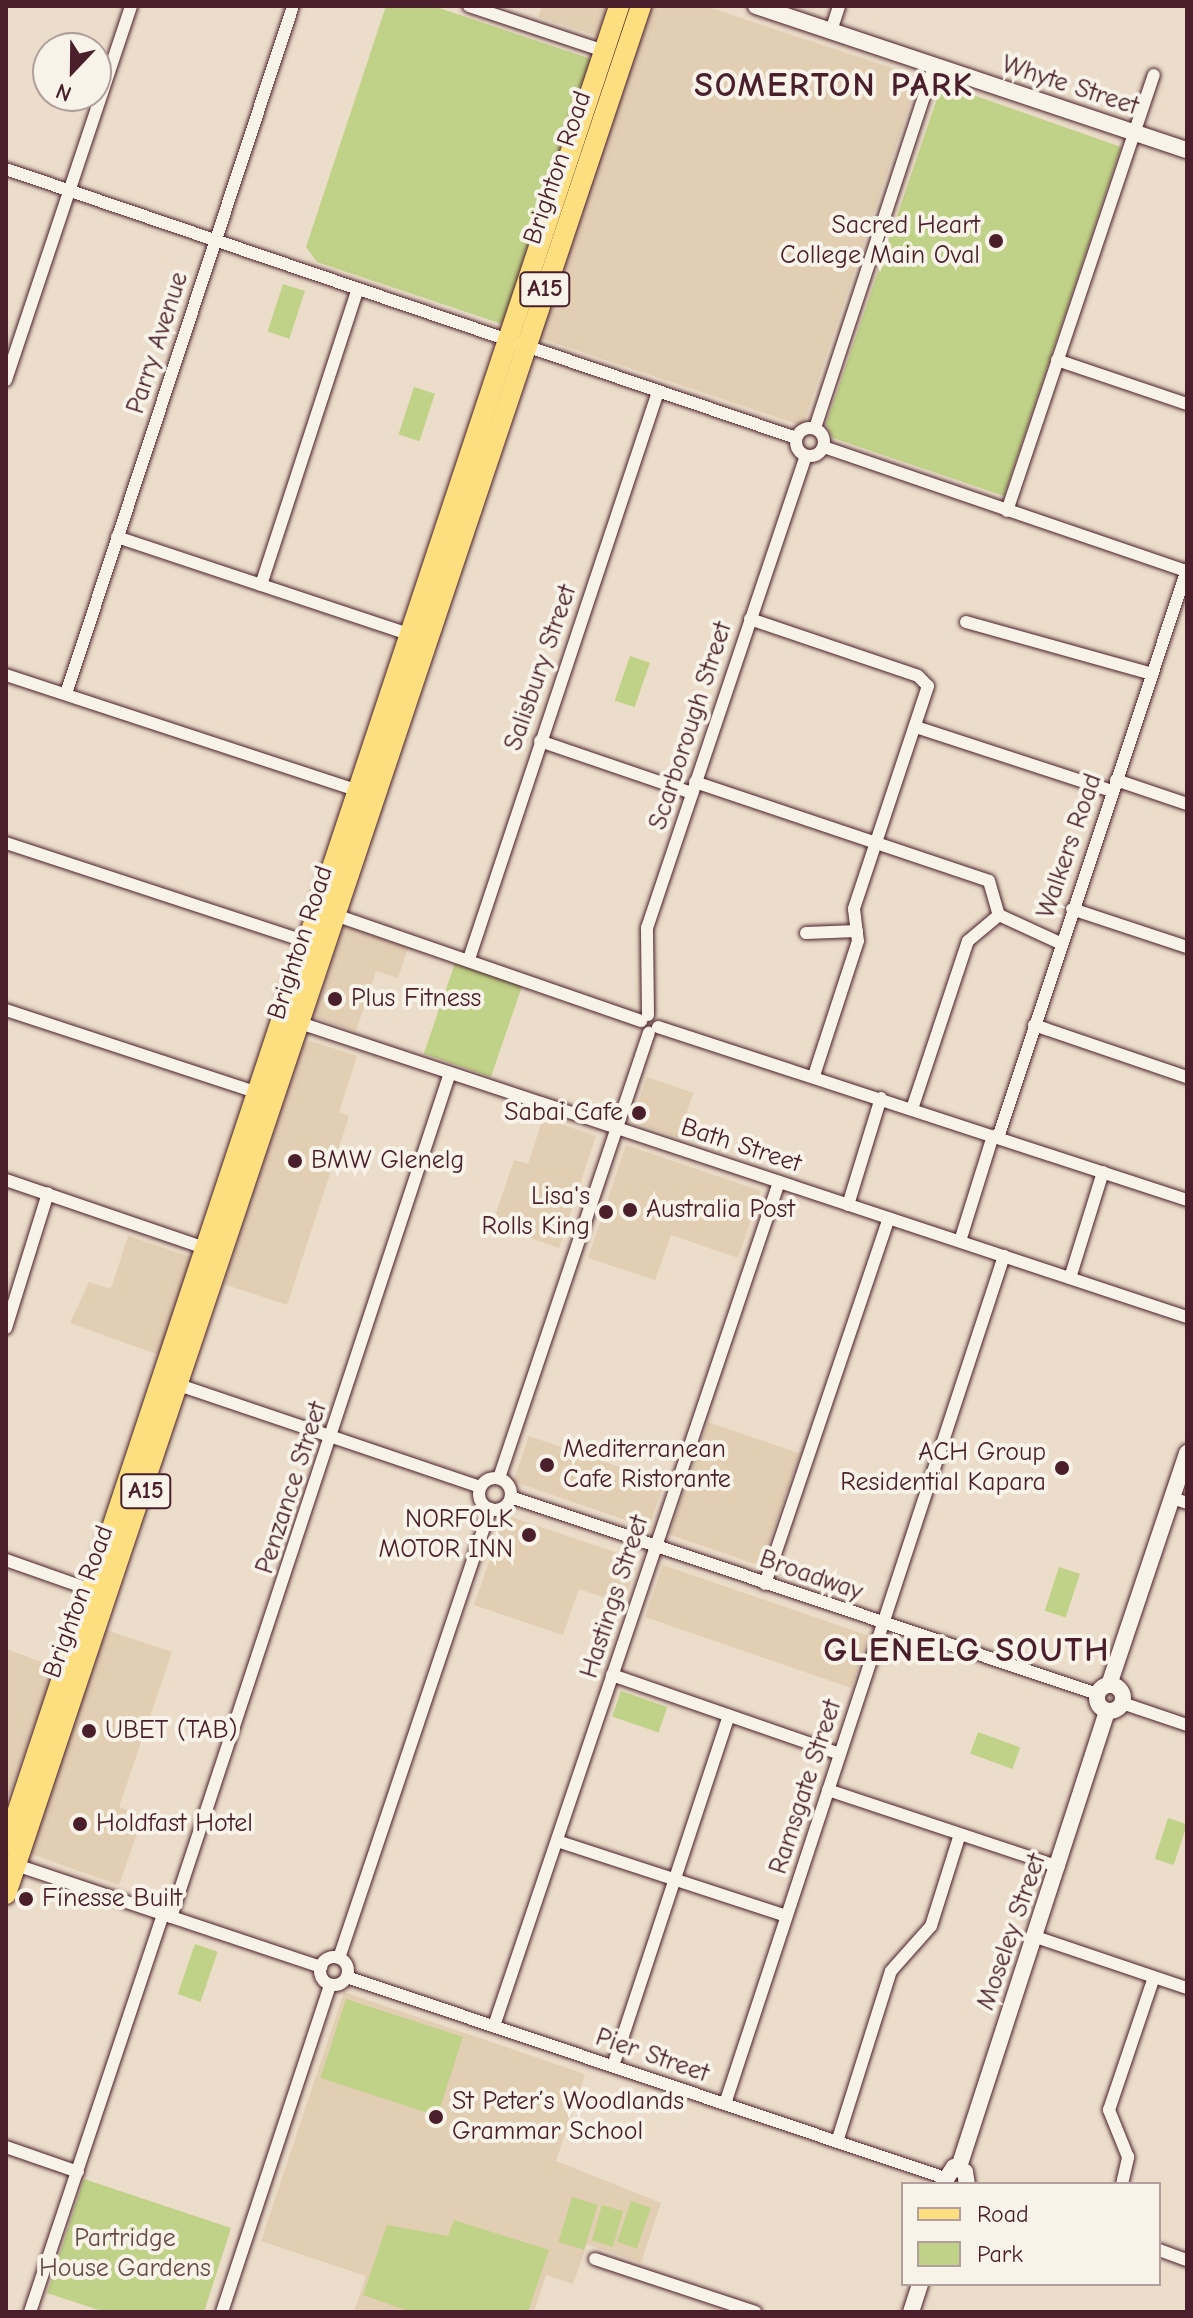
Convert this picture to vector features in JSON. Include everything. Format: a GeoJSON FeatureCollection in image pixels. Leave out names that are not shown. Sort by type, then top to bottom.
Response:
{"type":"FeatureCollection","features":[{"type":"Feature","properties":{"kind":"main road","name":"Brighton Road"},"geometry":{"type":"LineString","coordinates":[[517,344],[619,6]]}},
{"type":"Feature","properties":{"kind":"main road","name":"Brighton Road"},"geometry":{"type":"LineString","coordinates":[[6,1894],[100,1593],[268,1096],[302,1024],[318,946],[418,637],[517,344],[641,6]]}},
{"type":"Feature","properties":{"kind":"main road","name":"Brighton Road"},"geometry":{"type":"LineString","coordinates":[[268,1096],[282,1017],[318,946],[338,916],[368,794]]}},
{"type":"Feature","properties":{"kind":"main road","name":"Brighton Road"},"geometry":{"type":"LineString","coordinates":[[6,1846],[12,1815],[100,1593]]}},
{"type":"Feature","properties":{"kind":"street"},"geometry":{"type":"LineString","coordinates":[[6,380],[10,358],[131,6]]}},
{"type":"Feature","properties":{"kind":"street","name":"Parry Avenue"},"geometry":{"type":"LineString","coordinates":[[66,694],[293,6]]}},
{"type":"Feature","properties":{"kind":"street"},"geometry":{"type":"LineString","coordinates":[[469,6],[604,51]]}},
{"type":"Feature","properties":{"kind":"street","name":"Whyte Street"},"geometry":{"type":"LineString","coordinates":[[756,6],[1187,150]]}},
{"type":"Feature","properties":{"kind":"street"},"geometry":{"type":"LineString","coordinates":[[831,31],[839,6]]}},
{"type":"Feature","properties":{"kind":"street"},"geometry":{"type":"LineString","coordinates":[[934,65],[815,428],[824,447],[1187,570]]}},
{"type":"Feature","properties":{"kind":"street"},"geometry":{"type":"LineString","coordinates":[[1007,511],[1154,75]]}},
{"type":"Feature","properties":{"kind":"street"},"geometry":{"type":"LineString","coordinates":[[6,169],[796,438],[806,456],[824,447]]}},
{"type":"Feature","properties":{"kind":"street"},"geometry":{"type":"LineString","coordinates":[[261,585],[358,289]]}},
{"type":"Feature","properties":{"kind":"street"},"geometry":{"type":"LineString","coordinates":[[1057,360],[1187,404]]}},
{"type":"Feature","properties":{"kind":"street","name":"Salisbury Street"},"geometry":{"type":"LineString","coordinates":[[469,959],[658,392]]}},
{"type":"Feature","properties":{"kind":"street"},"geometry":{"type":"LineString","coordinates":[[796,438],[815,428]]}},
{"type":"Feature","properties":{"kind":"street","name":"Scarborough Street"},"geometry":{"type":"LineString","coordinates":[[644,1018],[643,943],[806,456]]}},
{"type":"Feature","properties":{"kind":"street"},"geometry":{"type":"LineString","coordinates":[[117,537],[418,637]]}},
{"type":"Feature","properties":{"kind":"street","name":"Walkers Road"},"geometry":{"type":"LineString","coordinates":[[960,1241],[1187,570]]}},
{"type":"Feature","properties":{"kind":"street"},"geometry":{"type":"LineString","coordinates":[[750,619],[927,683],[916,727],[854,909],[857,931],[814,1076]]}},
{"type":"Feature","properties":{"kind":"street"},"geometry":{"type":"LineString","coordinates":[[966,622],[1152,674]]}},
{"type":"Feature","properties":{"kind":"street"},"geometry":{"type":"LineString","coordinates":[[6,675],[368,794]]}},
{"type":"Feature","properties":{"kind":"street"},"geometry":{"type":"LineString","coordinates":[[916,727],[1187,804]]}},
{"type":"Feature","properties":{"kind":"street"},"geometry":{"type":"LineString","coordinates":[[540,741],[877,843],[989,881],[999,915],[1060,943]]}},
{"type":"Feature","properties":{"kind":"street"},"geometry":{"type":"LineString","coordinates":[[6,843],[318,946]]}},
{"type":"Feature","properties":{"kind":"street"},"geometry":{"type":"LineString","coordinates":[[1072,909],[1187,947]]}},
{"type":"Feature","properties":{"kind":"street"},"geometry":{"type":"LineString","coordinates":[[912,1109],[968,941],[999,915]]}},
{"type":"Feature","properties":{"kind":"street"},"geometry":{"type":"LineString","coordinates":[[338,916],[644,1018],[654,1030],[814,1076],[1187,1200]]}},
{"type":"Feature","properties":{"kind":"street"},"geometry":{"type":"LineString","coordinates":[[806,933],[857,931]]}},
{"type":"Feature","properties":{"kind":"street"},"geometry":{"type":"LineString","coordinates":[[615,1008],[646,997]]}},
{"type":"Feature","properties":{"kind":"street"},"geometry":{"type":"LineString","coordinates":[[6,1010],[268,1096]]}},
{"type":"Feature","properties":{"kind":"street","name":"Bath Street"},"geometry":{"type":"LineString","coordinates":[[282,1017],[1187,1317]]}},
{"type":"Feature","properties":{"kind":"street"},"geometry":{"type":"LineString","coordinates":[[1034,1025],[1187,1077]]}},
{"type":"Feature","properties":{"kind":"street"},"geometry":{"type":"LineString","coordinates":[[172,1382],[480,1487],[499,1478],[617,1128],[654,1030]]}},
{"type":"Feature","properties":{"kind":"street","name":"Penzance Street"},"geometry":{"type":"LineString","coordinates":[[30,2312],[332,1438],[450,1073]]}},
{"type":"Feature","properties":{"kind":"street"},"geometry":{"type":"LineString","coordinates":[[848,1205],[881,1098]]}},
{"type":"Feature","properties":{"kind":"street"},"geometry":{"type":"LineString","coordinates":[[1070,1278],[1103,1172]]}},
{"type":"Feature","properties":{"kind":"street"},"geometry":{"type":"LineString","coordinates":[[6,1180],[216,1251]]}},
{"type":"Feature","properties":{"kind":"street","name":"Hastings Street"},"geometry":{"type":"LineString","coordinates":[[494,2026],[779,1182]]}},
{"type":"Feature","properties":{"kind":"street"},"geometry":{"type":"LineString","coordinates":[[6,1328],[48,1193]]}},
{"type":"Feature","properties":{"kind":"street"},"geometry":{"type":"LineString","coordinates":[[765,1584],[889,1218]]}},
{"type":"Feature","properties":{"kind":"street","name":"Ramsgate Street"},"geometry":{"type":"LineString","coordinates":[[725,2104],[1004,1256]]}},
{"type":"Feature","properties":{"kind":"street"},"geometry":{"type":"LineString","coordinates":[[1103,1689],[1180,1501],[1187,1453]]}},
{"type":"Feature","properties":{"kind":"street"},"geometry":{"type":"LineString","coordinates":[[330,1985],[347,1977],[339,1958],[490,1509],[511,1497],[499,1478]]}},
{"type":"Feature","properties":{"kind":"street"},"geometry":{"type":"LineString","coordinates":[[480,1487],[490,1509]]}},
{"type":"Feature","properties":{"kind":"street","name":"Broadway"},"geometry":{"type":"LineString","coordinates":[[511,1497],[883,1623],[1103,1689]]}},
{"type":"Feature","properties":{"kind":"street"},"geometry":{"type":"LineString","coordinates":[[6,1560],[100,1593]]}},
{"type":"Feature","properties":{"kind":"street"},"geometry":{"type":"LineString","coordinates":[[612,1675],[840,1754]]}},
{"type":"Feature","properties":{"kind":"street"},"geometry":{"type":"LineString","coordinates":[[1103,1689],[1114,1707],[1187,1725]]}},
{"type":"Feature","properties":{"kind":"street"},"geometry":{"type":"LineString","coordinates":[[1103,1689],[1120,1691],[1114,1707]]}},
{"type":"Feature","properties":{"kind":"street","name":"Moseley Street"},"geometry":{"type":"LineString","coordinates":[[959,2167],[1114,1707]]}},
{"type":"Feature","properties":{"kind":"street"},"geometry":{"type":"LineString","coordinates":[[613,2066],[729,1716]]}},
{"type":"Feature","properties":{"kind":"street"},"geometry":{"type":"LineString","coordinates":[[828,1790],[1059,1867]]}},
{"type":"Feature","properties":{"kind":"street"},"geometry":{"type":"LineString","coordinates":[[837,2142],[891,1971],[931,1926],[960,1834]]}},
{"type":"Feature","properties":{"kind":"street"},"geometry":{"type":"LineString","coordinates":[[557,1841],[786,1916]]}},
{"type":"Feature","properties":{"kind":"street"},"geometry":{"type":"LineString","coordinates":[[16,1865],[321,1967],[330,1985],[222,2312]]}},
{"type":"Feature","properties":{"kind":"street"},"geometry":{"type":"LineString","coordinates":[[1036,1937],[1187,1988]]}},
{"type":"Feature","properties":{"kind":"street"},"geometry":{"type":"LineString","coordinates":[[321,1967],[339,1958]]}},
{"type":"Feature","properties":{"kind":"street","name":"Pier Street"},"geometry":{"type":"LineString","coordinates":[[347,1977],[943,2180]]}},
{"type":"Feature","properties":{"kind":"street"},"geometry":{"type":"LineString","coordinates":[[1122,2182],[1128,2157],[1109,2110],[1154,1977]]}},
{"type":"Feature","properties":{"kind":"street"},"geometry":{"type":"LineString","coordinates":[[6,2147],[78,2172]]}},
{"type":"Feature","properties":{"kind":"street"},"geometry":{"type":"LineString","coordinates":[[943,2180],[959,2167],[967,2182]]}},
{"type":"Feature","properties":{"kind":"street"},"geometry":{"type":"LineString","coordinates":[[1161,2251],[1187,2259]]}},
{"type":"Feature","properties":{"kind":"street"},"geometry":{"type":"LineString","coordinates":[[595,2259],[755,2312]]}},
{"type":"Feature","properties":{"kind":"street"},"geometry":{"type":"LineString","coordinates":[[911,2312],[919,2286]]}},
{"type":"Feature","properties":{"kind":"shaded area"},"geometry":{"type":"Polygon","coordinates":[[[542,6],[608,6],[597,36],[538,17],[542,6]]]}},
{"type":"Feature","properties":{"kind":"shaded area"},"geometry":{"type":"Polygon","coordinates":[[[647,6],[705,6],[919,77],[803,426],[537,337],[647,6]]]}},
{"type":"Feature","properties":{"kind":"shaded area"},"geometry":{"type":"Polygon","coordinates":[[[344,926],[408,948],[398,978],[376,971],[356,1031],[313,1017],[344,926]]]}},
{"type":"Feature","properties":{"kind":"shaded area"},"geometry":{"type":"Polygon","coordinates":[[[311,1041],[357,1056],[339,1112],[349,1116],[287,1305],[224,1284],[303,1045],[311,1041]]]}},
{"type":"Feature","properties":{"kind":"shaded area"},"geometry":{"type":"Polygon","coordinates":[[[647,1077],[693,1093],[678,1137],[632,1121],[647,1077]]]}},
{"type":"Feature","properties":{"kind":"shaded area"},"geometry":{"type":"Polygon","coordinates":[[[543,1118],[596,1136],[559,1248],[492,1225],[514,1160],[528,1164],[543,1118]]]}},
{"type":"Feature","properties":{"kind":"shaded area"},"geometry":{"type":"Polygon","coordinates":[[[626,1145],[761,1191],[738,1258],[671,1235],[655,1280],[588,1258],[626,1145]]]}},
{"type":"Feature","properties":{"kind":"shaded area"},"geometry":{"type":"Polygon","coordinates":[[[128,1236],[191,1257],[159,1355],[70,1323],[89,1282],[111,1289],[128,1236]]]}},
{"type":"Feature","properties":{"kind":"shaded area"},"geometry":{"type":"Polygon","coordinates":[[[708,1422],[800,1454],[761,1566],[669,1535],[708,1422]]]}},
{"type":"Feature","properties":{"kind":"shaded area"},"geometry":{"type":"Polygon","coordinates":[[[529,1436],[664,1483],[649,1528],[513,1481],[529,1436]]]}},
{"type":"Feature","properties":{"kind":"shaded area"},"geometry":{"type":"Polygon","coordinates":[[[505,1515],[638,1560],[623,1604],[579,1589],[563,1635],[474,1605],[505,1515]]]}},
{"type":"Feature","properties":{"kind":"shaded area"},"geometry":{"type":"Polygon","coordinates":[[[663,1565],[869,1636],[851,1688],[645,1617],[663,1565]]]}},
{"type":"Feature","properties":{"kind":"shaded area"},"geometry":{"type":"Polygon","coordinates":[[[106,1630],[172,1652],[119,1807],[143,1816],[119,1885],[28,1853],[106,1630]]]}},
{"type":"Feature","properties":{"kind":"shaded area"},"geometry":{"type":"Polygon","coordinates":[[[6,1649],[55,1667],[6,1804],[6,1649]]]}},
{"type":"Feature","properties":{"kind":"shaded area","name":"St Peter’s Woodlands Grammar School"},"geometry":{"type":"Polygon","coordinates":[[[344,1992],[585,2074],[556,2161],[661,2203],[641,2263],[587,2244],[573,2284],[546,2275],[534,2312],[354,2312],[366,2276],[261,2241],[344,1992]]]}},
{"type":"Feature","properties":{"kind":"green space"},"geometry":{"type":"Polygon","coordinates":[[[386,6],[433,6],[591,59],[502,324],[317,262],[306,247],[386,6]]]}},
{"type":"Feature","properties":{"kind":"green space"},"geometry":{"type":"Polygon","coordinates":[[[942,84],[1121,147],[1004,496],[833,438],[826,424],[942,84]]]}},
{"type":"Feature","properties":{"kind":"green space"},"geometry":{"type":"Polygon","coordinates":[[[283,284],[305,291],[289,339],[268,332],[283,284]]]}},
{"type":"Feature","properties":{"kind":"green space"},"geometry":{"type":"Polygon","coordinates":[[[414,387],[435,394],[419,441],[399,435],[414,387]]]}},
{"type":"Feature","properties":{"kind":"green space"},"geometry":{"type":"Polygon","coordinates":[[[630,656],[650,663],[635,707],[615,700],[630,656]]]}},
{"type":"Feature","properties":{"kind":"green space"},"geometry":{"type":"Polygon","coordinates":[[[455,963],[522,986],[491,1077],[424,1054],[455,963]]]}},
{"type":"Feature","properties":{"kind":"green space"},"geometry":{"type":"Polygon","coordinates":[[[1059,1567],[1080,1574],[1066,1618],[1045,1611],[1059,1567]]]}},
{"type":"Feature","properties":{"kind":"green space"},"geometry":{"type":"Polygon","coordinates":[[[621,1691],[667,1707],[659,1732],[612,1717],[621,1691]]]}},
{"type":"Feature","properties":{"kind":"green space"},"geometry":{"type":"Polygon","coordinates":[[[978,1732],[1020,1747],[1012,1769],[970,1754],[978,1732]]]}},
{"type":"Feature","properties":{"kind":"green space"},"geometry":{"type":"Polygon","coordinates":[[[1168,1818],[1187,1824],[1174,1865],[1155,1859],[1168,1818]]]}},
{"type":"Feature","properties":{"kind":"green space"},"geometry":{"type":"Polygon","coordinates":[[[195,1944],[218,1952],[200,2002],[178,1994],[195,1944]]]}},
{"type":"Feature","properties":{"kind":"green space"},"geometry":{"type":"Polygon","coordinates":[[[346,1999],[463,2037],[437,2116],[320,2078],[346,1999]]]}},
{"type":"Feature","properties":{"kind":"green space","name":"Partridge House Gardens"},"geometry":{"type":"Polygon","coordinates":[[[84,2179],[231,2228],[204,2312],[105,2312],[47,2293],[84,2179]]]}},
{"type":"Feature","properties":{"kind":"green space"},"geometry":{"type":"Polygon","coordinates":[[[572,2197],[598,2205],[584,2250],[558,2242],[572,2197]]]}},
{"type":"Feature","properties":{"kind":"green space"},"geometry":{"type":"Polygon","coordinates":[[[631,2201],[651,2208],[637,2248],[617,2242],[631,2201]]]}},
{"type":"Feature","properties":{"kind":"green space"},"geometry":{"type":"Polygon","coordinates":[[[602,2205],[623,2211],[613,2247],[592,2241],[602,2205]]]}},
{"type":"Feature","properties":{"kind":"green space"},"geometry":{"type":"Polygon","coordinates":[[[454,2220],[549,2250],[528,2312],[408,2311],[363,2295],[387,2225],[448,2236],[454,2220]]]}},
{"type":"Feature","properties":{"kind":"place","name":"Sacred Heart College Main Oval"},"geometry":{"type":"Point","coordinates":[996,241]}},
{"type":"Feature","properties":{"kind":"place","name":"Plus Fitness"},"geometry":{"type":"Point","coordinates":[335,999]}},
{"type":"Feature","properties":{"kind":"place","name":"Sabai Cafe"},"geometry":{"type":"Point","coordinates":[639,1113]}},
{"type":"Feature","properties":{"kind":"place","name":"BMW Glenelg"},"geometry":{"type":"Point","coordinates":[295,1161]}},
{"type":"Feature","properties":{"kind":"place","name":"Australia Post"},"geometry":{"type":"Point","coordinates":[630,1210]}},
{"type":"Feature","properties":{"kind":"place","name":"Lisa's Rolls King"},"geometry":{"type":"Point","coordinates":[606,1212]}},
{"type":"Feature","properties":{"kind":"place","name":"Mediterranean Cafe Ristorante"},"geometry":{"type":"Point","coordinates":[547,1465]}},
{"type":"Feature","properties":{"kind":"place","name":"ACH Group Residential Kapara"},"geometry":{"type":"Point","coordinates":[1062,1468]}},
{"type":"Feature","properties":{"kind":"place","name":"NORFOLK MOTOR INN"},"geometry":{"type":"Point","coordinates":[529,1535]}},
{"type":"Feature","properties":{"kind":"place","name":"UBET (TAB)"},"geometry":{"type":"Point","coordinates":[89,1731]}},
{"type":"Feature","properties":{"kind":"place","name":"Holdfast Hotel"},"geometry":{"type":"Point","coordinates":[80,1824]}},
{"type":"Feature","properties":{"kind":"place","name":"Finesse Built"},"geometry":{"type":"Point","coordinates":[26,1899]}},
{"type":"Feature","properties":{"kind":"place","name":"St Peter’s Woodlands Grammar School"},"geometry":{"type":"Point","coordinates":[436,2117]}},
{"type":"Feature","properties":{"kind":"district","name":"SOMERTON PARK"},"geometry":{"type":"Point","coordinates":[834,86]}},
{"type":"Feature","properties":{"kind":"district","name":"GLENELG SOUTH"},"geometry":{"type":"Point","coordinates":[967,1651]}}]}
